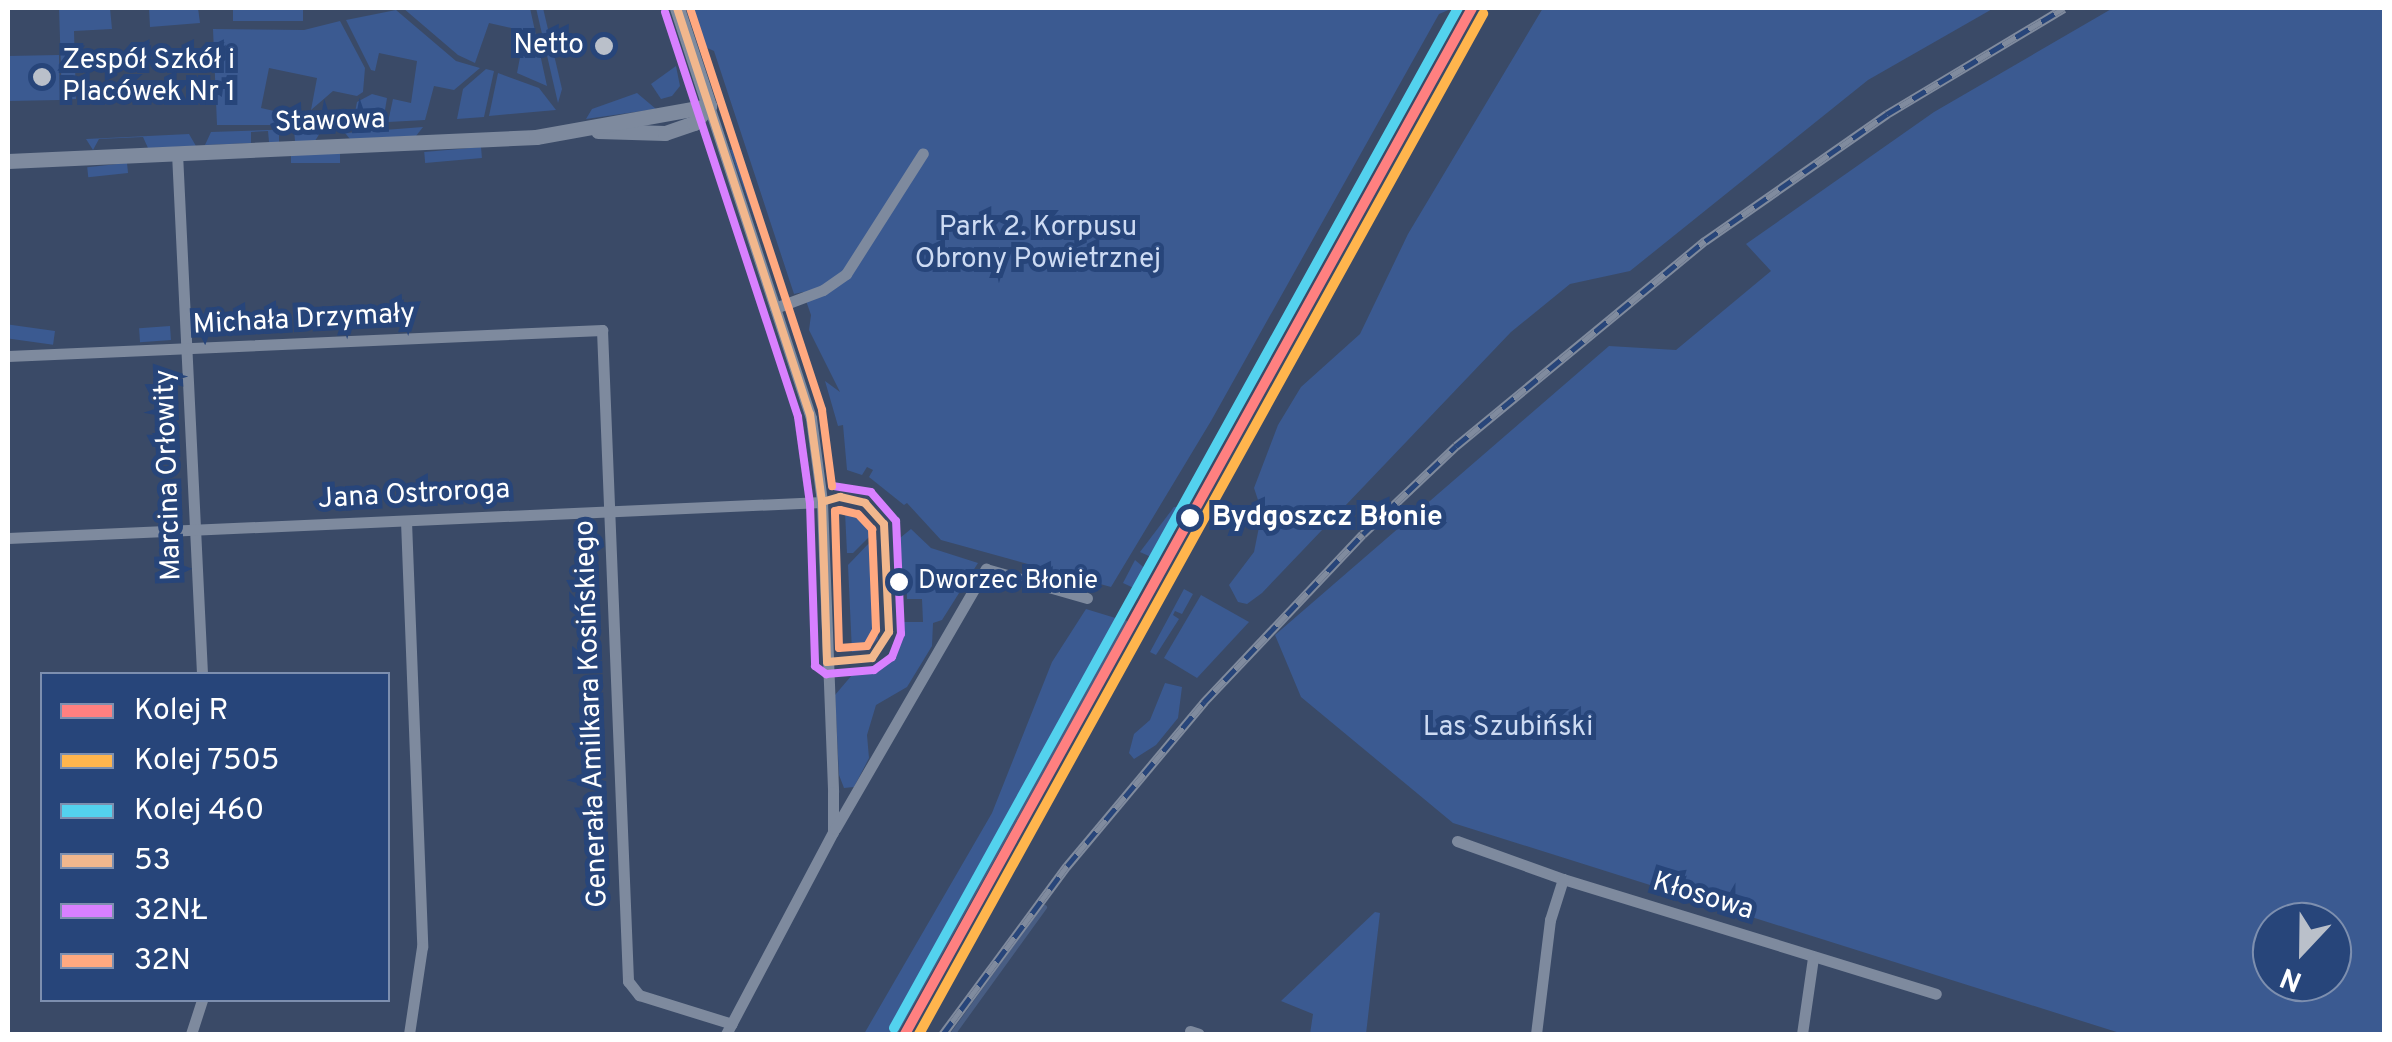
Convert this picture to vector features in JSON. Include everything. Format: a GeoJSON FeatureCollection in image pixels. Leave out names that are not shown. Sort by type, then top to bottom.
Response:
{"type":"FeatureCollection","features":[{"type":"Feature","properties":{"kind":"street"},"geometry":{"type":"LineString","coordinates":[[677,8],[810,414],[822,502],[832,832]]}},
{"type":"Feature","properties":{"kind":"street","name":"Stawowa"},"geometry":{"type":"LineString","coordinates":[[8,162],[536,138],[594,130],[665,132],[694,123],[708,106]]}},
{"type":"Feature","properties":{"kind":"street"},"geometry":{"type":"LineString","coordinates":[[775,308],[823,290],[846,274],[924,153]]}},
{"type":"Feature","properties":{"kind":"street","name":"Marcina Orłowity"},"geometry":{"type":"LineString","coordinates":[[177,154],[202,672]]}},
{"type":"Feature","properties":{"kind":"street","name":"Michała Drzymały"},"geometry":{"type":"LineString","coordinates":[[8,356],[602,330]]}},
{"type":"Feature","properties":{"kind":"street","name":"Generała Amilkara Kosińskiego"},"geometry":{"type":"LineString","coordinates":[[602,330],[630,986],[639,996],[728,1029]]}},
{"type":"Feature","properties":{"kind":"street","name":"Jana Ostroroga"},"geometry":{"type":"LineString","coordinates":[[8,538],[822,502]]}},
{"type":"Feature","properties":{"kind":"street"},"geometry":{"type":"LineString","coordinates":[[406,520],[422,947],[408,1034]]}},
{"type":"Feature","properties":{"kind":"street"},"geometry":{"type":"LineString","coordinates":[[728,1029],[832,832],[986,569],[1087,598]]}},
{"type":"Feature","properties":{"kind":"street","name":"Kłosowa"},"geometry":{"type":"LineString","coordinates":[[1456,841],[1563,879],[1936,994]]}},
{"type":"Feature","properties":{"kind":"street"},"geometry":{"type":"LineString","coordinates":[[1536,1034],[1550,920],[1563,879]]}},
{"type":"Feature","properties":{"kind":"street"},"geometry":{"type":"LineString","coordinates":[[1802,1034],[1813,958]]}},
{"type":"Feature","properties":{"kind":"street"},"geometry":{"type":"LineString","coordinates":[[191,1034],[201,1002]]}},
{"type":"Feature","properties":{"kind":"green space"},"geometry":{"type":"Polygon","coordinates":[[[59,8],[110,8],[112,29],[74,31],[76,99],[62,100],[59,8]]]}},
{"type":"Feature","properties":{"kind":"green space"},"geometry":{"type":"Polygon","coordinates":[[[149,8],[198,8],[200,23],[150,27],[149,8]]]}},
{"type":"Feature","properties":{"kind":"green space"},"geometry":{"type":"Polygon","coordinates":[[[233,8],[303,8],[303,21],[233,21],[233,8]]]}},
{"type":"Feature","properties":{"kind":"green space"},"geometry":{"type":"Polygon","coordinates":[[[403,8],[530,8],[547,86],[517,73],[525,31],[489,23],[475,63],[458,55],[403,8]]]}},
{"type":"Feature","properties":{"kind":"green space"},"geometry":{"type":"Polygon","coordinates":[[[536,8],[543,8],[562,89],[558,103],[536,8]]]}},
{"type":"Feature","properties":{"kind":"green space","name":"Park 2. Korpusu Obrony Powietrznej"},"geometry":{"type":"Polygon","coordinates":[[[691,8],[1453,8],[1439,14],[1211,421],[1111,587],[941,540],[907,503],[904,505],[869,477],[873,470],[867,467],[862,475],[847,470],[843,425],[838,426],[825,381],[840,392],[809,330],[811,315],[803,292],[794,294],[714,51],[703,46],[691,8]]]}},
{"type":"Feature","properties":{"kind":"green space"},"geometry":{"type":"Polygon","coordinates":[[[1543,8],[1994,8],[1868,80],[1630,271],[1570,284],[1511,332],[1262,593],[1247,604],[1238,602],[1229,585],[1254,552],[1262,512],[1254,488],[1278,425],[1301,387],[1360,334],[1408,234],[1543,8]]]}},
{"type":"Feature","properties":{"kind":"green space","name":"Las Szubiński"},"geometry":{"type":"Polygon","coordinates":[[[2113,8],[2384,8],[2384,1034],[2123,1034],[1453,823],[1301,697],[1275,635],[1609,346],[1676,350],[1771,271],[1746,244],[1934,112],[2113,8]]]}},
{"type":"Feature","properties":{"kind":"green space"},"geometry":{"type":"Polygon","coordinates":[[[396,10],[456,61],[480,68],[454,90],[434,86],[425,120],[388,122],[393,99],[411,103],[417,61],[379,53],[375,71],[371,70],[346,20],[396,10]]]}},
{"type":"Feature","properties":{"kind":"green space"},"geometry":{"type":"Polygon","coordinates":[[[340,21],[365,68],[363,92],[357,96],[333,91],[311,110],[317,78],[269,68],[261,108],[283,113],[280,125],[217,125],[213,29],[304,30],[340,21]]]}},
{"type":"Feature","properties":{"kind":"green space"},"geometry":{"type":"Polygon","coordinates":[[[59,55],[60,100],[9,101],[8,56],[59,55]]]}},
{"type":"Feature","properties":{"kind":"green space"},"geometry":{"type":"Polygon","coordinates":[[[676,66],[680,86],[672,96],[661,99],[651,84],[676,66]]]}},
{"type":"Feature","properties":{"kind":"green space"},"geometry":{"type":"Polygon","coordinates":[[[486,69],[494,71],[484,117],[457,119],[463,89],[486,69]]]}},
{"type":"Feature","properties":{"kind":"green space"},"geometry":{"type":"Polygon","coordinates":[[[498,73],[539,88],[556,110],[489,116],[498,73]]]}},
{"type":"Feature","properties":{"kind":"green space"},"geometry":{"type":"Polygon","coordinates":[[[637,93],[656,109],[586,119],[592,109],[637,93]]]}},
{"type":"Feature","properties":{"kind":"green space"},"geometry":{"type":"Polygon","coordinates":[[[372,94],[387,98],[383,122],[353,122],[357,102],[372,94]]]}},
{"type":"Feature","properties":{"kind":"green space"},"geometry":{"type":"Polygon","coordinates":[[[423,127],[416,136],[350,139],[345,133],[423,127]]]}},
{"type":"Feature","properties":{"kind":"green space"},"geometry":{"type":"Polygon","coordinates":[[[323,128],[315,141],[295,141],[294,130],[279,131],[279,142],[269,142],[268,131],[251,132],[251,143],[205,145],[211,132],[323,128]]]}},
{"type":"Feature","properties":{"kind":"green space"},"geometry":{"type":"Polygon","coordinates":[[[189,134],[196,146],[148,148],[143,137],[99,139],[93,150],[86,139],[189,134]]]}},
{"type":"Feature","properties":{"kind":"green space"},"geometry":{"type":"Polygon","coordinates":[[[481,147],[482,158],[425,163],[424,152],[481,147]]]}},
{"type":"Feature","properties":{"kind":"green space"},"geometry":{"type":"Polygon","coordinates":[[[737,149],[741,172],[782,294],[730,150],[737,149]]]}},
{"type":"Feature","properties":{"kind":"green space"},"geometry":{"type":"Polygon","coordinates":[[[291,153],[340,153],[340,163],[291,163],[291,153]]]}},
{"type":"Feature","properties":{"kind":"green space"},"geometry":{"type":"Polygon","coordinates":[[[127,163],[128,173],[88,177],[87,167],[127,163]]]}},
{"type":"Feature","properties":{"kind":"green space"},"geometry":{"type":"Polygon","coordinates":[[[789,314],[823,408],[821,412],[788,320],[789,314]]]}},
{"type":"Feature","properties":{"kind":"green space"},"geometry":{"type":"Polygon","coordinates":[[[8,324],[55,331],[53,345],[8,339],[8,324]]]}},
{"type":"Feature","properties":{"kind":"green space"},"geometry":{"type":"Polygon","coordinates":[[[170,326],[171,340],[140,342],[139,328],[170,326]]]}},
{"type":"Feature","properties":{"kind":"green space"},"geometry":{"type":"Polygon","coordinates":[[[1174,507],[1178,507],[1151,557],[1140,552],[1174,507]]]}},
{"type":"Feature","properties":{"kind":"green space"},"geometry":{"type":"Polygon","coordinates":[[[845,512],[861,515],[871,529],[871,535],[853,553],[847,553],[845,512]]]}},
{"type":"Feature","properties":{"kind":"green space"},"geometry":{"type":"Polygon","coordinates":[[[911,529],[931,548],[978,563],[942,620],[933,623],[932,646],[907,687],[876,705],[867,735],[869,758],[854,787],[844,788],[839,775],[835,695],[852,675],[879,668],[894,658],[902,622],[923,622],[922,599],[907,599],[906,571],[902,571],[900,538],[911,529]]]}},
{"type":"Feature","properties":{"kind":"green space"},"geometry":{"type":"Polygon","coordinates":[[[872,540],[877,540],[878,639],[867,650],[852,652],[848,565],[872,540]]]}},
{"type":"Feature","properties":{"kind":"green space"},"geometry":{"type":"Polygon","coordinates":[[[1135,560],[1148,571],[1138,590],[1123,583],[1135,560]]]}},
{"type":"Feature","properties":{"kind":"green space"},"geometry":{"type":"Polygon","coordinates":[[[1184,589],[1193,594],[1182,614],[1175,611],[1173,615],[1179,619],[1156,655],[1150,652],[1184,589]]]}},
{"type":"Feature","properties":{"kind":"green space"},"geometry":{"type":"Polygon","coordinates":[[[1201,595],[1249,622],[1197,678],[1164,658],[1201,595]]]}},
{"type":"Feature","properties":{"kind":"green space"},"geometry":{"type":"Polygon","coordinates":[[[1086,609],[1122,620],[889,1034],[864,1034],[992,813],[1052,662],[1086,609]]]}},
{"type":"Feature","properties":{"kind":"green space"},"geometry":{"type":"Polygon","coordinates":[[[1165,683],[1182,687],[1178,718],[1156,745],[1134,759],[1129,753],[1134,734],[1150,720],[1165,683]]]}},
{"type":"Feature","properties":{"kind":"green space"},"geometry":{"type":"Polygon","coordinates":[[[1375,912],[1380,913],[1366,1034],[1310,1034],[1313,1014],[1281,1001],[1375,912]]]}},
{"type":"Feature","properties":{"kind":"waterway"},"geometry":{"type":"LineString","coordinates":[[894,1034],[1124,622]]}},
{"type":"Feature","properties":{"kind":"waterway"},"geometry":{"type":"LineString","coordinates":[[952,1034],[1044,907]]}},
{"type":"Feature","properties":{"kind":"railway"},"geometry":{"type":"LineString","coordinates":[[943,1034],[1067,866],[1204,702],[1363,534],[1456,446],[1705,241],[1887,114],[2064,8]]}},
{"type":"Feature","properties":{"kind":"rail line","name":"460"},"geometry":{"type":"LineString","coordinates":[[894,1028],[1458,8]]}},
{"type":"Feature","properties":{"kind":"rail line","name":"R"},"geometry":{"type":"LineString","coordinates":[[905,1034],[1472,8]]}},
{"type":"Feature","properties":{"kind":"rail line","name":"7505"},"geometry":{"type":"LineString","coordinates":[[919,1034],[1483,14]]}},
{"type":"Feature","properties":{"kind":"transit line","name":"53"},"geometry":{"type":"LineString","coordinates":[[677,8],[810,414],[822,502]]}},
{"type":"Feature","properties":{"kind":"transit line","name":"32N"},"geometry":{"type":"LineString","coordinates":[[690,8],[822,410],[832,486]]}},
{"type":"Feature","properties":{"kind":"transit line","name":"32NŁ"},"geometry":{"type":"LineString","coordinates":[[665,12],[798,417],[810,503],[815,666],[826,674],[874,670],[892,657],[901,634],[896,521],[871,492],[832,486]]}},
{"type":"Feature","properties":{"kind":"transit line","name":"53"},"geometry":{"type":"LineString","coordinates":[[840,497],[865,503],[884,524],[889,632],[872,658],[827,662],[822,502],[840,497]]}},
{"type":"Feature","properties":{"kind":"transit line","name":"32N"},"geometry":{"type":"LineString","coordinates":[[840,510],[858,514],[872,529],[876,630],[867,646],[839,648],[835,511],[840,510]]}},
{"type":"Feature","properties":{"kind":"place","name":"Netto"},"geometry":{"type":"Point","coordinates":[604,46]}},
{"type":"Feature","properties":{"kind":"place","name":"Zespół Szkół i Placówek Nr 1"},"geometry":{"type":"Point","coordinates":[42,77]}},
{"type":"Feature","properties":{"kind":"place","name":"Bydgoszcz Błonie"},"geometry":{"type":"Point","coordinates":[1190,518]}},
{"type":"Feature","properties":{"kind":"place","name":"Dworzec Błonie"},"geometry":{"type":"Point","coordinates":[899,582]}}]}
